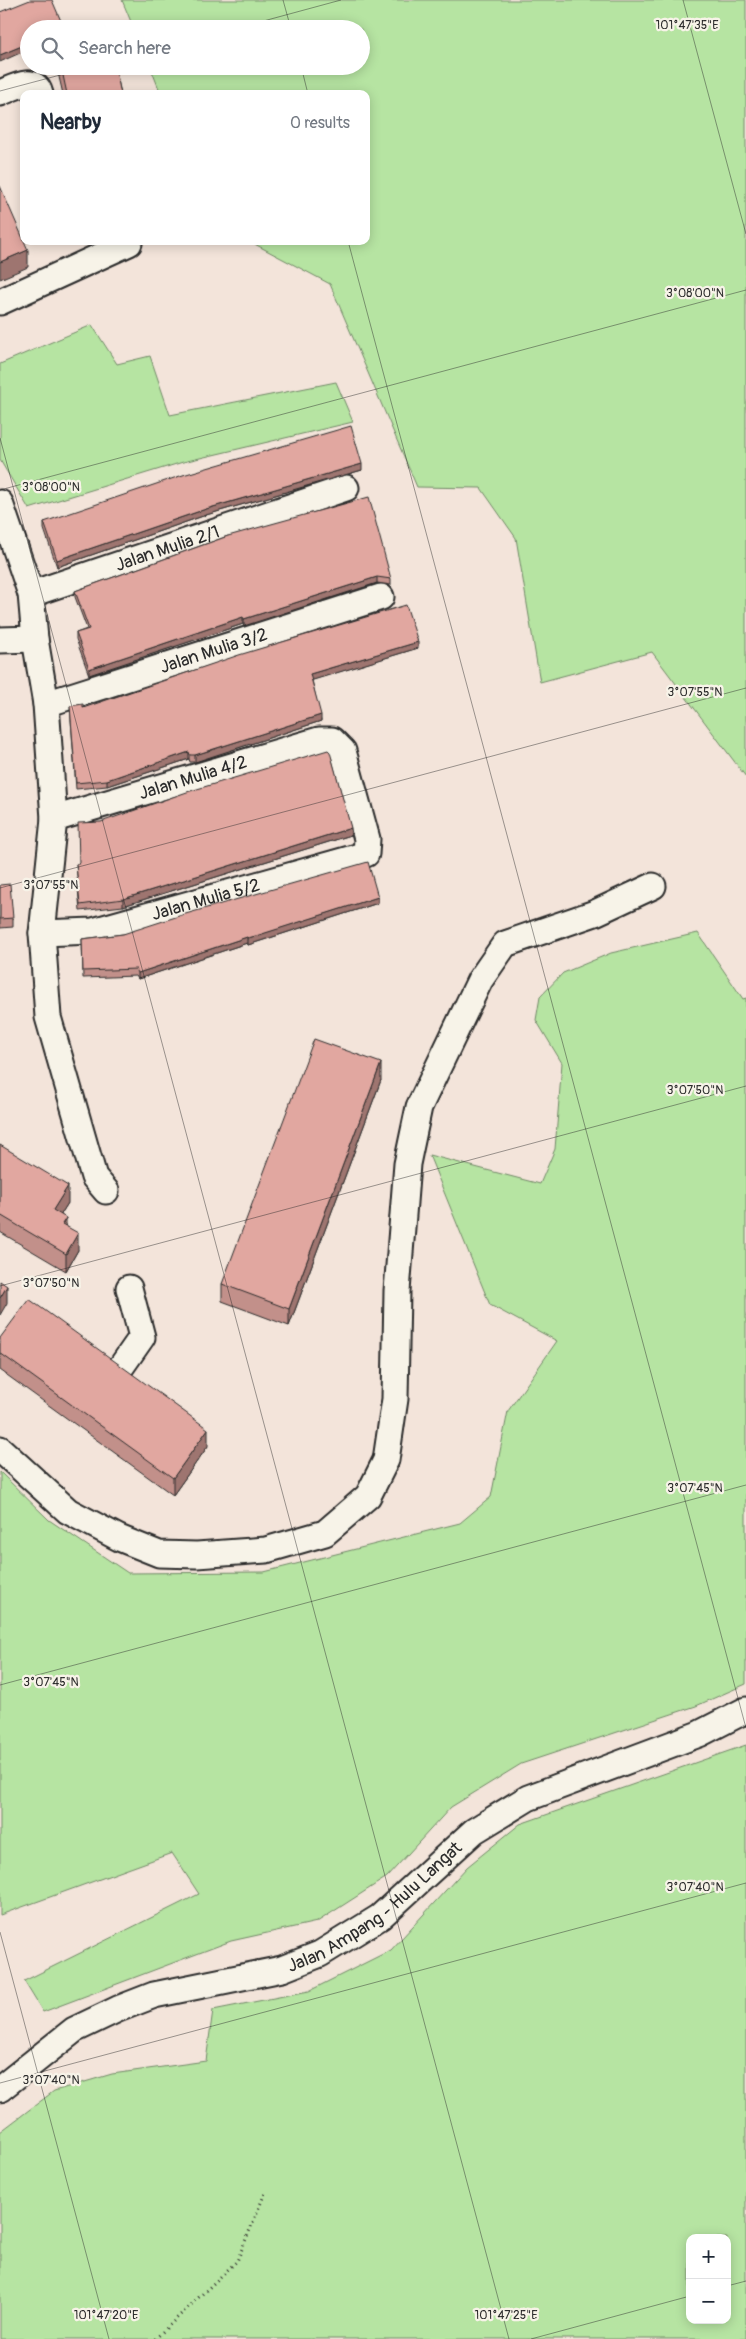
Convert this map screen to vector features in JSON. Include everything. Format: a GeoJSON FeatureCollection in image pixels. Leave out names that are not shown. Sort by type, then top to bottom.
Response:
{"type":"FeatureCollection","features":[{"type":"Feature","properties":{"kind":"street"},"geometry":{"type":"LineString","coordinates":[[0,93],[24,83],[33,84],[39,90]]}},
{"type":"Feature","properties":{"kind":"street"},"geometry":{"type":"LineString","coordinates":[[0,302],[125,245]]}},
{"type":"Feature","properties":{"kind":"street","name":"Jalan Mulia 2/1"},"geometry":{"type":"LineString","coordinates":[[31,594],[346,488]]}},
{"type":"Feature","properties":{"kind":"street"},"geometry":{"type":"LineString","coordinates":[[0,504],[31,594],[35,639],[46,704],[54,819],[42,932],[48,1017],[94,1177],[106,1191]]}},
{"type":"Feature","properties":{"kind":"street","name":"Jalan Mulia 3/2"},"geometry":{"type":"LineString","coordinates":[[46,704],[381,597]]}},
{"type":"Feature","properties":{"kind":"street"},"geometry":{"type":"LineString","coordinates":[[0,640],[35,639]]}},
{"type":"Feature","properties":{"kind":"street","name":"Jalan Mulia 4/2"},"geometry":{"type":"LineString","coordinates":[[54,819],[319,740],[332,740],[343,751],[367,839],[366,854]]}},
{"type":"Feature","properties":{"kind":"street","name":"Jalan Mulia 5/2"},"geometry":{"type":"LineString","coordinates":[[42,932],[93,931],[366,854]]}},
{"type":"Feature","properties":{"kind":"street"},"geometry":{"type":"LineString","coordinates":[[0,1448],[68,1511],[119,1538],[159,1554],[266,1550],[325,1533],[332,1527],[368,1496],[386,1460],[395,1399],[397,1290],[407,1164],[419,1107],[480,980],[505,944],[594,913],[653,886]]}},
{"type":"Feature","properties":{"kind":"street"},"geometry":{"type":"LineString","coordinates":[[121,1367],[142,1338],[129,1288]]}},
{"type":"Feature","properties":{"kind":"street","name":"Jalan Ampang - Hulu Langat"},"geometry":{"type":"LineString","coordinates":[[0,2089],[74,2030],[118,2009],[154,1995],[282,1969],[320,1954],[380,1917],[474,1830],[528,1798],[699,1734],[746,1710]]}},
{"type":"Feature","properties":{"kind":"path"},"geometry":{"type":"LineString","coordinates":[[155,2339],[237,2261],[265,2193]]}},
{"type":"Feature","properties":{"kind":"green space"},"geometry":{"type":"Polygon","coordinates":[[[122,0],[746,0],[746,777],[652,652],[540,682],[516,538],[481,488],[417,487],[330,284],[257,245],[370,245],[370,90],[159,90],[154,75],[370,75],[370,20],[130,20],[122,0]]]}},
{"type":"Feature","properties":{"kind":"green space"},"geometry":{"type":"Polygon","coordinates":[[[92,325],[117,364],[150,356],[170,415],[336,382],[353,422],[183,462],[29,509],[0,460],[0,364],[92,325]]]}},
{"type":"Feature","properties":{"kind":"green space"},"geometry":{"type":"Polygon","coordinates":[[[698,933],[743,999],[746,998],[746,1684],[696,1706],[521,1764],[451,1807],[387,1877],[317,1922],[231,1941],[43,2012],[24,1981],[199,1894],[172,1853],[0,1915],[0,1472],[49,1520],[128,1573],[264,1572],[460,1523],[491,1497],[508,1411],[557,1341],[490,1305],[429,1155],[540,1184],[555,1149],[562,1063],[536,1020],[540,997],[563,973],[611,953],[698,933]]]}},
{"type":"Feature","properties":{"kind":"green space"},"geometry":{"type":"Polygon","coordinates":[[[746,1745],[746,2339],[0,2339],[0,2132],[54,2091],[112,2074],[206,2061],[213,2010],[309,1991],[391,1950],[467,1867],[520,1824],[746,1745]]]}},
{"type":"Feature","properties":{"kind":"building"},"geometry":{"type":"Polygon","coordinates":[[[30,0],[52,0],[61,20],[20,20],[20,47],[0,55],[0,12],[30,0]]]}},
{"type":"Feature","properties":{"kind":"building"},"geometry":{"type":"Polygon","coordinates":[[[63,75],[117,75],[120,90],[66,90],[63,75]]]}},
{"type":"Feature","properties":{"kind":"building"},"geometry":{"type":"Polygon","coordinates":[[[0,186],[20,232],[20,245],[26,245],[28,250],[0,262],[0,186]]]}},
{"type":"Feature","properties":{"kind":"building"},"geometry":{"type":"Polygon","coordinates":[[[351,426],[362,464],[206,509],[57,560],[44,522],[183,475],[351,426]]]}},
{"type":"Feature","properties":{"kind":"building"},"geometry":{"type":"Polygon","coordinates":[[[369,497],[391,579],[377,577],[244,619],[243,617],[89,669],[76,633],[89,629],[75,591],[228,536],[369,497]]]}},
{"type":"Feature","properties":{"kind":"building"},"geometry":{"type":"Polygon","coordinates":[[[406,605],[418,642],[310,674],[321,715],[195,755],[190,755],[189,752],[107,780],[76,783],[70,706],[83,704],[83,708],[239,655],[406,605]]]}},
{"type":"Feature","properties":{"kind":"building"},"geometry":{"type":"Polygon","coordinates":[[[328,750],[351,828],[123,899],[80,905],[76,864],[79,864],[78,823],[101,822],[187,792],[328,750]]]}},
{"type":"Feature","properties":{"kind":"building"},"geometry":{"type":"Polygon","coordinates":[[[368,862],[378,897],[138,973],[136,969],[83,971],[82,939],[123,934],[182,915],[368,862]]]}},
{"type":"Feature","properties":{"kind":"building"},"geometry":{"type":"Polygon","coordinates":[[[10,884],[13,918],[0,919],[0,885],[10,884]]]}},
{"type":"Feature","properties":{"kind":"building"},"geometry":{"type":"Polygon","coordinates":[[[314,1039],[381,1063],[289,1309],[222,1284],[314,1039]]]}},
{"type":"Feature","properties":{"kind":"building"},"geometry":{"type":"Polygon","coordinates":[[[0,1145],[68,1186],[53,1210],[66,1218],[62,1224],[78,1233],[66,1254],[0,1215],[0,1145]]]}},
{"type":"Feature","properties":{"kind":"building"},"geometry":{"type":"Polygon","coordinates":[[[0,1281],[7,1286],[0,1298],[0,1281]]]}},
{"type":"Feature","properties":{"kind":"building"},"geometry":{"type":"Polygon","coordinates":[[[29,1299],[208,1429],[173,1478],[0,1353],[0,1338],[29,1299]]]}}]}
